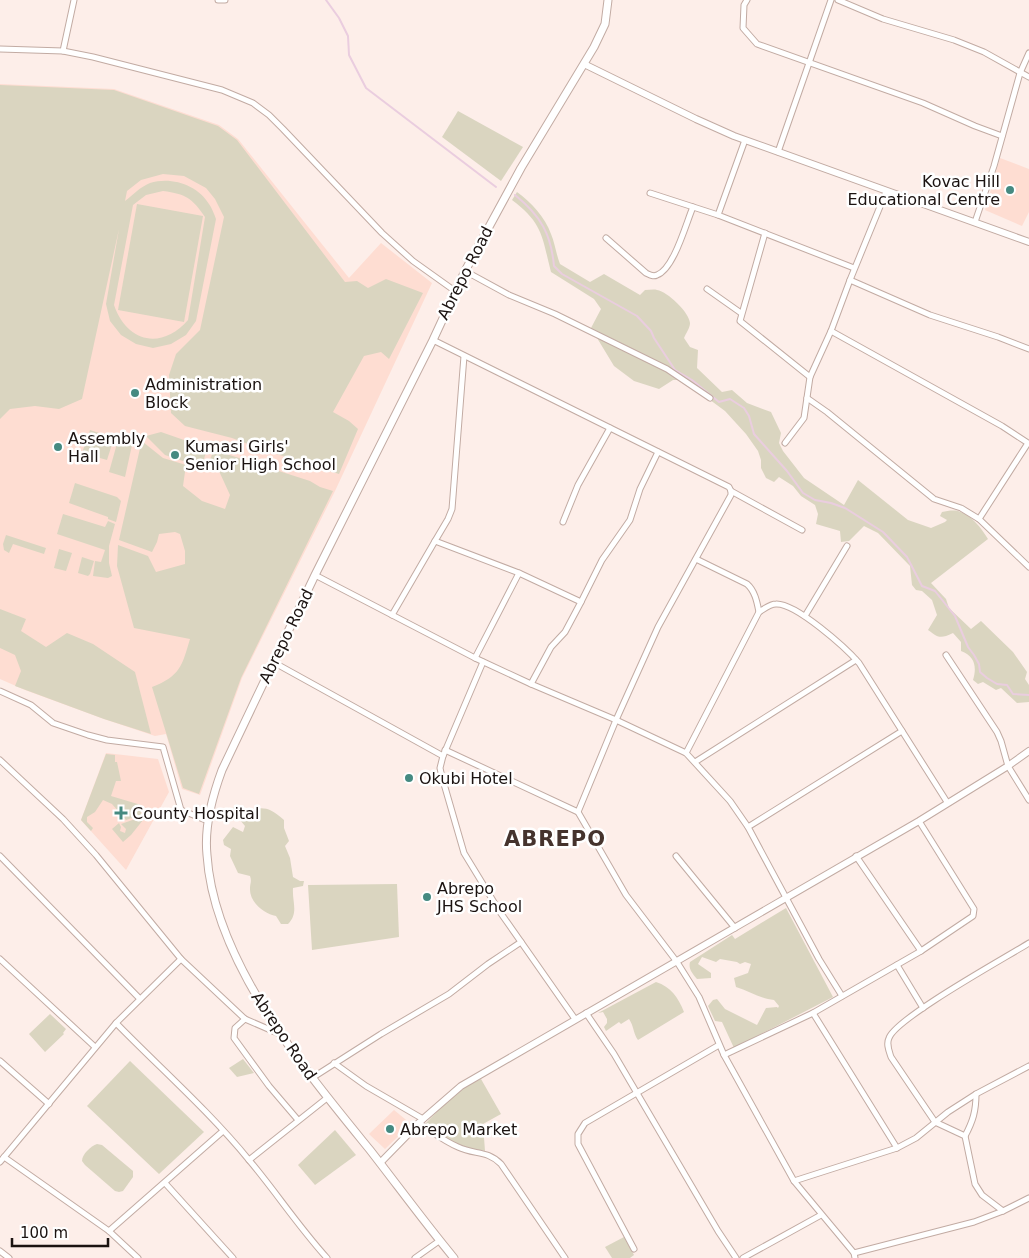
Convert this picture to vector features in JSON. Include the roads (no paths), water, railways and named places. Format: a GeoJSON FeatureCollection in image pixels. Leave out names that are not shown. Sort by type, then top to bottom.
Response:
{"type":"FeatureCollection","features":[{"type":"Feature","properties":{"kind":"main road","name":"Abrepo Road"},"geometry":{"type":"LineString","coordinates":[[454,1258],[312,1078],[239,966],[221,921],[210,878],[206,856],[208,821],[215,788],[222,770],[315,575],[465,271],[521,168],[584,64],[604,24],[608,0]]}},
{"type":"Feature","properties":{"kind":"street"},"geometry":{"type":"LineString","coordinates":[[63,51],[74,0]]}},
{"type":"Feature","properties":{"kind":"street"},"geometry":{"type":"LineString","coordinates":[[218,0],[225,0]]}},
{"type":"Feature","properties":{"kind":"street"},"geometry":{"type":"LineString","coordinates":[[746,0],[743,28],[757,44],[923,103],[1002,136]]}},
{"type":"Feature","properties":{"kind":"street"},"geometry":{"type":"LineString","coordinates":[[778,152],[831,0]]}},
{"type":"Feature","properties":{"kind":"street"},"geometry":{"type":"LineString","coordinates":[[838,0],[883,19],[926,31],[984,52],[1029,77]]}},
{"type":"Feature","properties":{"kind":"street"},"geometry":{"type":"LineString","coordinates":[[0,49],[63,51],[93,57],[222,90],[254,103],[269,114],[382,233],[413,261],[455,291]]}},
{"type":"Feature","properties":{"kind":"street"},"geometry":{"type":"LineString","coordinates":[[975,222],[1020,72],[1029,53]]}},
{"type":"Feature","properties":{"kind":"street"},"geometry":{"type":"LineString","coordinates":[[584,64],[696,119],[744,140],[1029,242]]}},
{"type":"Feature","properties":{"kind":"street"},"geometry":{"type":"LineString","coordinates":[[718,215],[744,140]]}},
{"type":"Feature","properties":{"kind":"street"},"geometry":{"type":"LineString","coordinates":[[785,443],[804,418],[810,376],[831,331],[854,268],[886,192]]}},
{"type":"Feature","properties":{"kind":"street"},"geometry":{"type":"LineString","coordinates":[[650,193],[718,215],[854,268]]}},
{"type":"Feature","properties":{"kind":"street"},"geometry":{"type":"LineString","coordinates":[[606,238],[646,274],[659,275],[673,257],[693,207]]}},
{"type":"Feature","properties":{"kind":"street"},"geometry":{"type":"LineString","coordinates":[[765,233],[741,313],[741,324],[810,376]]}},
{"type":"Feature","properties":{"kind":"street"},"geometry":{"type":"LineString","coordinates":[[465,271],[509,295],[555,314],[667,369],[710,398]]}},
{"type":"Feature","properties":{"kind":"street"},"geometry":{"type":"LineString","coordinates":[[850,280],[930,314],[1029,349]]}},
{"type":"Feature","properties":{"kind":"street"},"geometry":{"type":"LineString","coordinates":[[707,288],[741,313]]}},
{"type":"Feature","properties":{"kind":"street"},"geometry":{"type":"LineString","coordinates":[[831,331],[1029,442],[979,520]]}},
{"type":"Feature","properties":{"kind":"street"},"geometry":{"type":"LineString","coordinates":[[432,340],[729,487],[731,491],[802,530]]}},
{"type":"Feature","properties":{"kind":"street"},"geometry":{"type":"LineString","coordinates":[[392,615],[452,509],[464,356]]}},
{"type":"Feature","properties":{"kind":"street"},"geometry":{"type":"LineString","coordinates":[[807,398],[828,412],[934,499],[961,508],[979,520],[1029,567]]}},
{"type":"Feature","properties":{"kind":"street"},"geometry":{"type":"LineString","coordinates":[[563,522],[578,485],[610,428]]}},
{"type":"Feature","properties":{"kind":"street"},"geometry":{"type":"LineString","coordinates":[[531,684],[551,647],[566,632],[602,560],[630,520],[640,489],[658,452]]}},
{"type":"Feature","properties":{"kind":"street"},"geometry":{"type":"LineString","coordinates":[[578,812],[616,720],[658,627],[731,491]]}},
{"type":"Feature","properties":{"kind":"street"},"geometry":{"type":"LineString","coordinates":[[435,541],[519,573],[581,602]]}},
{"type":"Feature","properties":{"kind":"street"},"geometry":{"type":"LineString","coordinates":[[805,616],[847,546]]}},
{"type":"Feature","properties":{"kind":"street"},"geometry":{"type":"LineString","coordinates":[[696,559],[752,588],[759,612]]}},
{"type":"Feature","properties":{"kind":"street"},"geometry":{"type":"LineString","coordinates":[[475,658],[519,573]]}},
{"type":"Feature","properties":{"kind":"street"},"geometry":{"type":"LineString","coordinates":[[315,575],[483,662],[686,753],[730,801],[748,827],[819,959],[842,996]]}},
{"type":"Feature","properties":{"kind":"street"},"geometry":{"type":"LineString","coordinates":[[686,753],[759,612],[770,605],[785,605],[805,616],[856,660],[947,802]]}},
{"type":"Feature","properties":{"kind":"street"},"geometry":{"type":"LineString","coordinates":[[946,655],[997,732],[1002,741],[1008,766],[1029,800]]}},
{"type":"Feature","properties":{"kind":"street"},"geometry":{"type":"LineString","coordinates":[[695,762],[856,660]]}},
{"type":"Feature","properties":{"kind":"street"},"geometry":{"type":"LineString","coordinates":[[273,662],[443,756]]}},
{"type":"Feature","properties":{"kind":"street"},"geometry":{"type":"LineString","coordinates":[[483,662],[445,750],[440,768],[442,777],[464,854],[495,904],[575,1019]]}},
{"type":"Feature","properties":{"kind":"street"},"geometry":{"type":"LineString","coordinates":[[0,691],[31,705],[53,723],[88,736],[164,747],[181,810],[208,821]]}},
{"type":"Feature","properties":{"kind":"street"},"geometry":{"type":"LineString","coordinates":[[748,827],[902,730]]}},
{"type":"Feature","properties":{"kind":"street"},"geometry":{"type":"LineString","coordinates":[[445,750],[578,812],[626,895],[676,962],[699,997],[719,1046],[794,1181],[854,1255],[974,1222],[1003,1211],[1029,1198]]}},
{"type":"Feature","properties":{"kind":"street"},"geometry":{"type":"LineString","coordinates":[[380,1163],[420,1121],[461,1086],[787,899],[856,856],[919,821],[1029,751]]}},
{"type":"Feature","properties":{"kind":"street"},"geometry":{"type":"LineString","coordinates":[[0,760],[70,826],[182,959],[245,1019],[283,1035]]}},
{"type":"Feature","properties":{"kind":"street"},"geometry":{"type":"LineString","coordinates":[[724,1055],[813,1013],[921,951],[973,916],[974,909],[919,821]]}},
{"type":"Feature","properties":{"kind":"street"},"geometry":{"type":"LineString","coordinates":[[0,856],[140,999]]}},
{"type":"Feature","properties":{"kind":"street"},"geometry":{"type":"LineString","coordinates":[[676,856],[735,928]]}},
{"type":"Feature","properties":{"kind":"street"},"geometry":{"type":"LineString","coordinates":[[856,856],[921,951]]}},
{"type":"Feature","properties":{"kind":"street"},"geometry":{"type":"LineString","coordinates":[[312,1078],[448,994],[521,942]]}},
{"type":"Feature","properties":{"kind":"street"},"geometry":{"type":"LineString","coordinates":[[965,1136],[935,1122],[891,1057],[888,1046],[889,1038],[895,1030],[923,1008],[1029,943]]}},
{"type":"Feature","properties":{"kind":"street"},"geometry":{"type":"LineString","coordinates":[[0,958],[95,1047]]}},
{"type":"Feature","properties":{"kind":"street"},"geometry":{"type":"LineString","coordinates":[[0,1162],[116,1023],[182,959]]}},
{"type":"Feature","properties":{"kind":"street"},"geometry":{"type":"LineString","coordinates":[[897,965],[923,1008]]}},
{"type":"Feature","properties":{"kind":"street"},"geometry":{"type":"LineString","coordinates":[[586,1013],[614,1054],[718,1231],[736,1258]]}},
{"type":"Feature","properties":{"kind":"street"},"geometry":{"type":"LineString","coordinates":[[813,1013],[897,1148]]}},
{"type":"Feature","properties":{"kind":"street"},"geometry":{"type":"LineString","coordinates":[[245,1019],[234,1028],[234,1038],[269,1086],[298,1120]]}},
{"type":"Feature","properties":{"kind":"street"},"geometry":{"type":"LineString","coordinates":[[116,1023],[224,1131],[249,1160],[302,1231],[327,1258]]}},
{"type":"Feature","properties":{"kind":"street"},"geometry":{"type":"LineString","coordinates":[[634,1249],[578,1144],[578,1134],[586,1123],[719,1046]]}},
{"type":"Feature","properties":{"kind":"street"},"geometry":{"type":"LineString","coordinates":[[0,1061],[49,1104]]}},
{"type":"Feature","properties":{"kind":"street"},"geometry":{"type":"LineString","coordinates":[[334,1063],[458,1147],[486,1153],[494,1157],[501,1164],[565,1258]]}},
{"type":"Feature","properties":{"kind":"street"},"geometry":{"type":"LineString","coordinates":[[794,1181],[897,1148],[916,1138],[948,1112],[976,1094],[1029,1066]]}},
{"type":"Feature","properties":{"kind":"street"},"geometry":{"type":"LineString","coordinates":[[976,1094],[976,1110],[973,1121],[965,1136],[975,1184],[982,1195],[1003,1211]]}},
{"type":"Feature","properties":{"kind":"street"},"geometry":{"type":"LineString","coordinates":[[249,1160],[327,1098]]}},
{"type":"Feature","properties":{"kind":"street"},"geometry":{"type":"LineString","coordinates":[[109,1231],[224,1131]]}},
{"type":"Feature","properties":{"kind":"street"},"geometry":{"type":"LineString","coordinates":[[4,1157],[109,1231],[138,1258]]}},
{"type":"Feature","properties":{"kind":"street"},"geometry":{"type":"LineString","coordinates":[[164,1183],[233,1258]]}},
{"type":"Feature","properties":{"kind":"street"},"geometry":{"type":"LineString","coordinates":[[743,1258],[820,1215]]}},
{"type":"Feature","properties":{"kind":"street"},"geometry":{"type":"LineString","coordinates":[[415,1258],[439,1241]]}},
{"type":"Feature","properties":{"kind":"street"},"geometry":{"type":"LineString","coordinates":[[0,1251],[9,1258]]}},
{"type":"Feature","properties":{"kind":"waterway"},"geometry":{"type":"LineString","coordinates":[[326,0],[339,18],[348,36],[349,55],[366,88],[496,187]]}},
{"type":"Feature","properties":{"kind":"waterway"},"geometry":{"type":"LineString","coordinates":[[515,195],[532,210],[543,226],[550,244],[554,266],[562,274],[637,316],[651,331],[675,370],[692,380],[719,402],[730,399],[744,408],[749,416],[754,434],[787,471],[803,493],[815,500],[845,508],[883,532],[907,557],[922,586],[935,591],[955,616],[968,647],[979,664],[980,672],[997,684],[1007,685],[1013,694],[1029,695]]}},
{"type":"Feature","properties":{"kind":"place","name":"Kovac Hill Educational Centre"},"geometry":{"type":"Point","coordinates":[1010,190]}},
{"type":"Feature","properties":{"kind":"place","name":"Administration Block"},"geometry":{"type":"Point","coordinates":[135,393]}},
{"type":"Feature","properties":{"kind":"place","name":"Assembly Hall"},"geometry":{"type":"Point","coordinates":[58,447]}},
{"type":"Feature","properties":{"kind":"place","name":"Kumasi Girls' Senior High School"},"geometry":{"type":"Point","coordinates":[175,455]}},
{"type":"Feature","properties":{"kind":"place","name":"Okubi Hotel"},"geometry":{"type":"Point","coordinates":[409,778]}},
{"type":"Feature","properties":{"kind":"place","name":"County Hospital"},"geometry":{"type":"Point","coordinates":[121,813]}},
{"type":"Feature","properties":{"kind":"place","name":"Abrepo JHS School"},"geometry":{"type":"Point","coordinates":[427,897]}},
{"type":"Feature","properties":{"kind":"place","name":"Abrepo Market"},"geometry":{"type":"Point","coordinates":[390,1129]}},
{"type":"Feature","properties":{"kind":"district","name":"ABREPO"},"geometry":{"type":"Point","coordinates":[555,839]}}]}
